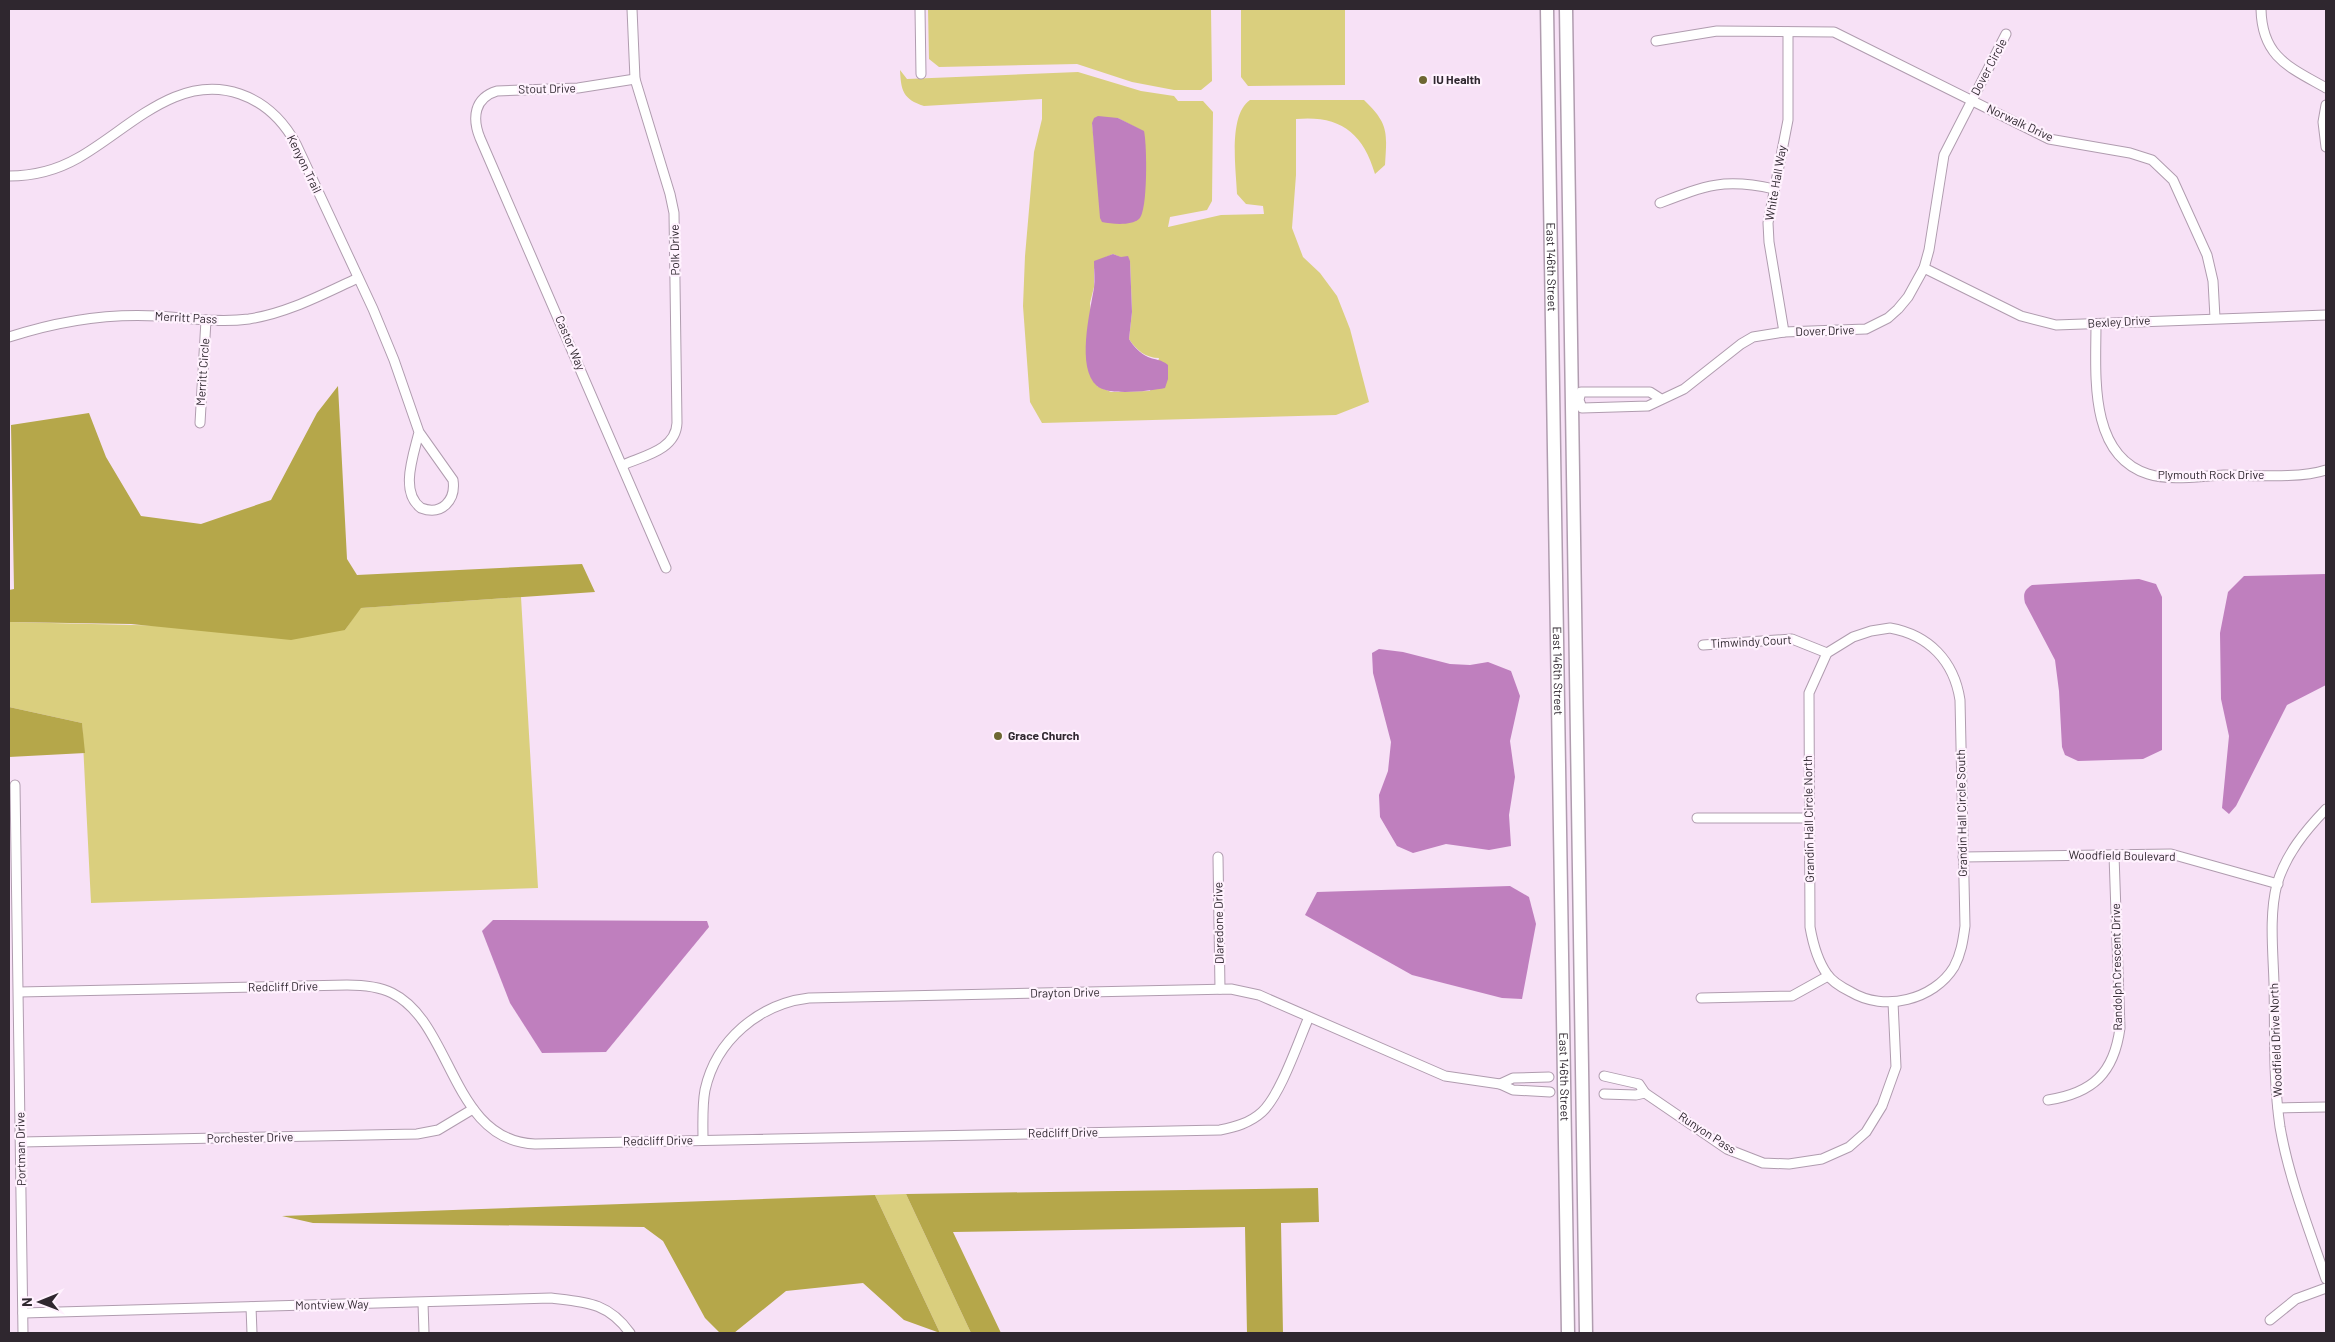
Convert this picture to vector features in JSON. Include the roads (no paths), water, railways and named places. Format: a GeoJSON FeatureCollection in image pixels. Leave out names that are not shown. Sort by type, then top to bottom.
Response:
{"type":"FeatureCollection","features":[{"type":"Feature","properties":{"kind":"main road","name":"East 146th Street"},"geometry":{"type":"LineString","coordinates":[[1547,9],[1568,1333]]}},
{"type":"Feature","properties":{"kind":"main road","name":"East 146th Street"},"geometry":{"type":"LineString","coordinates":[[1566,9],[1575,400],[1586,1333]]}},
{"type":"Feature","properties":{"kind":"street","name":"Polk Drive"},"geometry":{"type":"LineString","coordinates":[[623,465],[667,444],[676,434],[677,423],[674,214],[670,194],[635,79],[632,9]]}},
{"type":"Feature","properties":{"kind":"street"},"geometry":{"type":"LineString","coordinates":[[920,9],[921,74]]}},
{"type":"Feature","properties":{"kind":"street"},"geometry":{"type":"LineString","coordinates":[[2261,9],[2263,31],[2278,58],[2286,65],[2326,88]]}},
{"type":"Feature","properties":{"kind":"street","name":"Norwalk Drive"},"geometry":{"type":"LineString","coordinates":[[1656,41],[1717,31],[1841,34],[2049,139],[2130,153],[2152,160],[2163,168],[2181,193],[2207,254],[2213,281],[2215,318]]}},
{"type":"Feature","properties":{"kind":"street","name":"White Hall Way"},"geometry":{"type":"LineString","coordinates":[[1784,332],[1768,242],[1768,222],[1788,120],[1788,32]]}},
{"type":"Feature","properties":{"kind":"street","name":"Dover Circle"},"geometry":{"type":"LineString","coordinates":[[1971,100],[2006,34]]}},
{"type":"Feature","properties":{"kind":"street","name":"Stout Drive"},"geometry":{"type":"LineString","coordinates":[[475,118],[481,101],[488,94],[497,91],[578,88],[635,79]]}},
{"type":"Feature","properties":{"kind":"street","name":"Kenyon Trail"},"geometry":{"type":"LineString","coordinates":[[9,176],[44,172],[69,163],[176,96],[193,91],[211,89],[238,93],[270,110],[287,129],[358,278],[394,360],[419,432],[454,480],[452,499],[444,507],[436,510],[421,508],[410,494],[410,480],[419,432]]}},
{"type":"Feature","properties":{"kind":"street","name":"Dover Drive"},"geometry":{"type":"LineString","coordinates":[[1575,400],[1582,408],[1648,406],[1684,389],[1747,340],[1761,335],[1784,332],[1854,330],[1877,324],[1898,309],[1908,297],[1924,268],[1929,250],[1944,154],[1971,100]]}},
{"type":"Feature","properties":{"kind":"street"},"geometry":{"type":"LineString","coordinates":[[2326,106],[2323,122],[2326,147]]}},
{"type":"Feature","properties":{"kind":"street","name":"Castor Way"},"geometry":{"type":"LineString","coordinates":[[475,118],[480,138],[666,568]]}},
{"type":"Feature","properties":{"kind":"street"},"geometry":{"type":"LineString","coordinates":[[1660,203],[1717,183],[1737,182],[1774,189]]}},
{"type":"Feature","properties":{"kind":"street","name":"Bexley Drive"},"geometry":{"type":"LineString","coordinates":[[1924,268],[2035,321],[2056,325],[2326,315]]}},
{"type":"Feature","properties":{"kind":"street","name":"Merritt Pass"},"geometry":{"type":"LineString","coordinates":[[9,337],[48,325],[101,316],[158,316],[206,320],[236,320],[273,314],[297,306],[358,278]]}},
{"type":"Feature","properties":{"kind":"street","name":"Merritt Circle"},"geometry":{"type":"LineString","coordinates":[[200,423],[206,320]]}},
{"type":"Feature","properties":{"kind":"street","name":"Plymouth Rock Drive"},"geometry":{"type":"LineString","coordinates":[[2096,324],[2099,412],[2103,428],[2111,448],[2120,458],[2133,467],[2147,474],[2175,476],[2282,474],[2326,470]]}},
{"type":"Feature","properties":{"kind":"street","name":"Dover Drive"},"geometry":{"type":"LineString","coordinates":[[1575,400],[1581,392],[1650,392],[1661,399]]}},
{"type":"Feature","properties":{"kind":"street","name":"Dover Drive"},"geometry":{"type":"LineString","coordinates":[[1554,401],[1575,400]]}},
{"type":"Feature","properties":{"kind":"street","name":"Grandin Hall Circle South"},"geometry":{"type":"LineString","coordinates":[[1827,653],[1853,637],[1884,629],[1905,632],[1930,645],[1951,668],[1958,682],[1965,926],[1957,960],[1945,978],[1928,991],[1909,999],[1893,1002]]}},
{"type":"Feature","properties":{"kind":"street","name":"Timwindy Court"},"geometry":{"type":"LineString","coordinates":[[1702,645],[1792,638],[1827,653]]}},
{"type":"Feature","properties":{"kind":"street","name":"Grandin Hall Circle North"},"geometry":{"type":"LineString","coordinates":[[1827,653],[1809,693],[1810,927],[1816,954],[1828,976],[1856,995],[1868,999],[1893,1002]]}},
{"type":"Feature","properties":{"kind":"street","name":"Portman Drive"},"geometry":{"type":"LineString","coordinates":[[14,785],[19,992],[23,1333]]}},
{"type":"Feature","properties":{"kind":"street","name":"Woodfield Drive North"},"geometry":{"type":"LineString","coordinates":[[2326,809],[2298,841],[2278,884],[2273,925],[2278,1108],[2295,1189],[2326,1279]]}},
{"type":"Feature","properties":{"kind":"street"},"geometry":{"type":"LineString","coordinates":[[1697,818],[1809,818]]}},
{"type":"Feature","properties":{"kind":"street","name":"Woodfield Boulevard"},"geometry":{"type":"LineString","coordinates":[[1963,857],[2171,854],[2278,884]]}},
{"type":"Feature","properties":{"kind":"street","name":"Randolph Crescent Drive"},"geometry":{"type":"LineString","coordinates":[[2048,1100],[2065,1097],[2106,1073],[2117,1050],[2120,1028],[2114,855]]}},
{"type":"Feature","properties":{"kind":"street","name":"Dlaredone Drive"},"geometry":{"type":"LineString","coordinates":[[1218,857],[1220,989]]}},
{"type":"Feature","properties":{"kind":"street"},"geometry":{"type":"LineString","coordinates":[[1701,998],[1792,996],[1828,976]]}},
{"type":"Feature","properties":{"kind":"street","name":"Redcliff Drive"},"geometry":{"type":"LineString","coordinates":[[19,992],[358,985],[380,989],[400,997],[417,1014],[474,1109],[498,1133],[525,1143],[1230,1128],[1257,1116],[1270,1101],[1309,1017]]}},
{"type":"Feature","properties":{"kind":"street","name":"Drayton Drive"},"geometry":{"type":"LineString","coordinates":[[704,1140],[705,1091],[722,1050],[737,1032],[752,1020],[774,1007],[794,1000],[818,998],[1220,989],[1259,995],[1445,1076],[1500,1084],[1513,1090],[1550,1092]]}},
{"type":"Feature","properties":{"kind":"street","name":"Runyon Pass"},"geometry":{"type":"LineString","coordinates":[[1604,1076],[1639,1084],[1645,1093],[1727,1149],[1763,1164],[1789,1164],[1822,1159],[1849,1147],[1866,1132],[1882,1106],[1896,1067],[1893,1002]]}},
{"type":"Feature","properties":{"kind":"street","name":"Drayton Drive"},"geometry":{"type":"LineString","coordinates":[[1500,1084],[1513,1078],[1549,1077]]}},
{"type":"Feature","properties":{"kind":"street"},"geometry":{"type":"LineString","coordinates":[[1604,1094],[1636,1095],[1645,1093]]}},
{"type":"Feature","properties":{"kind":"street"},"geometry":{"type":"LineString","coordinates":[[2278,1108],[2326,1107]]}},
{"type":"Feature","properties":{"kind":"street","name":"Porchester Drive"},"geometry":{"type":"LineString","coordinates":[[21,1142],[417,1134],[438,1130],[474,1109]]}},
{"type":"Feature","properties":{"kind":"street"},"geometry":{"type":"LineString","coordinates":[[2270,1320],[2296,1299],[2326,1288]]}},
{"type":"Feature","properties":{"kind":"street","name":"Montview Way"},"geometry":{"type":"LineString","coordinates":[[23,1313],[551,1298],[589,1302],[612,1314],[630,1333]]}},
{"type":"Feature","properties":{"kind":"street"},"geometry":{"type":"LineString","coordinates":[[423,1303],[424,1333]]}},
{"type":"Feature","properties":{"kind":"street"},"geometry":{"type":"LineString","coordinates":[[251,1307],[252,1333]]}},
{"type":"Feature","properties":{"kind":"place","name":"IU Health"},"geometry":{"type":"Point","coordinates":[1423,80]}},
{"type":"Feature","properties":{"kind":"place","name":"Grace Church"},"geometry":{"type":"Point","coordinates":[998,736]}}]}
